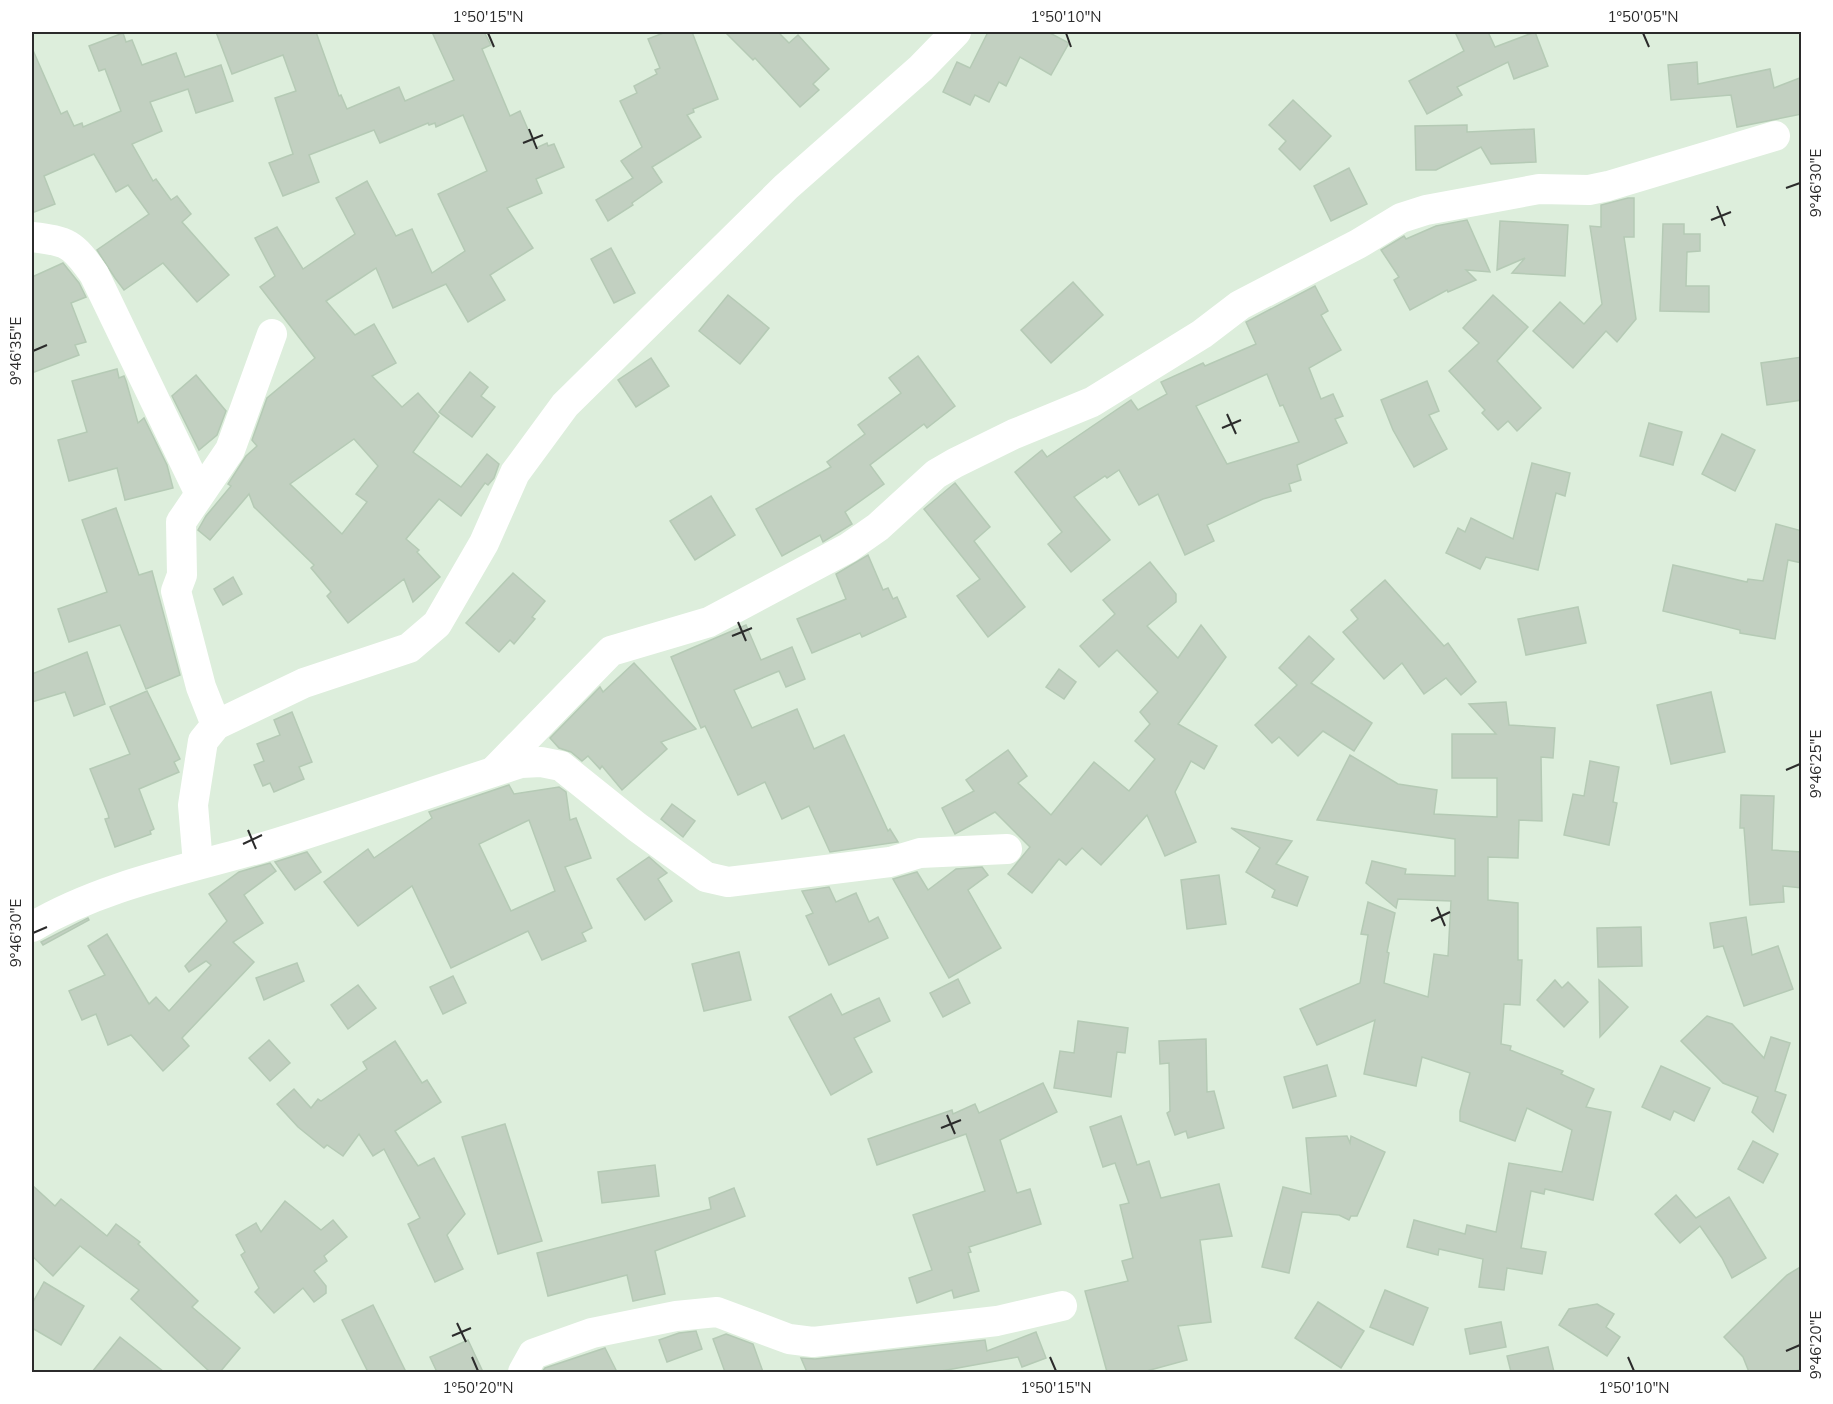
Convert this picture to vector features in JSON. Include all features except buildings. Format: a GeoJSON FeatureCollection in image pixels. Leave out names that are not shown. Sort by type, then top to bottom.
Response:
{"type":"FeatureCollection","features":[{"type":"Feature","properties":{"kind":"street"},"geometry":{"type":"LineString","coordinates":[[198,864],[193,805],[202,741],[216,725],[304,683],[409,648],[437,624],[484,543],[515,473],[565,405],[677,298],[786,187],[921,68],[956,32]]}},
{"type":"Feature","properties":{"kind":"street"},"geometry":{"type":"LineString","coordinates":[[494,771],[611,651],[709,622],[848,548],[878,527],[936,474],[1014,434],[1092,402],[1202,334],[1240,305],[1358,244],[1401,218],[1426,210],[1539,189],[1589,190],[1608,186],[1775,136]]}},
{"type":"Feature","properties":{"kind":"street"},"geometry":{"type":"LineString","coordinates":[[32,237],[62,240],[79,253],[94,274],[199,492]]}},
{"type":"Feature","properties":{"kind":"street"},"geometry":{"type":"LineString","coordinates":[[216,725],[201,687],[176,591],[182,575],[181,522],[199,492],[230,450],[272,334]]}},
{"type":"Feature","properties":{"kind":"street"},"geometry":{"type":"LineString","coordinates":[[32,927],[77,903],[198,864],[263,847],[521,763],[541,762],[561,766],[637,827],[706,877],[728,882],[890,862],[920,853],[1007,849]]}},
{"type":"Feature","properties":{"kind":"street"},"geometry":{"type":"LineString","coordinates":[[524,1372],[534,1354],[592,1333],[676,1316],[717,1312],[789,1340],[813,1342],[997,1321],[1062,1306]]}}]}
